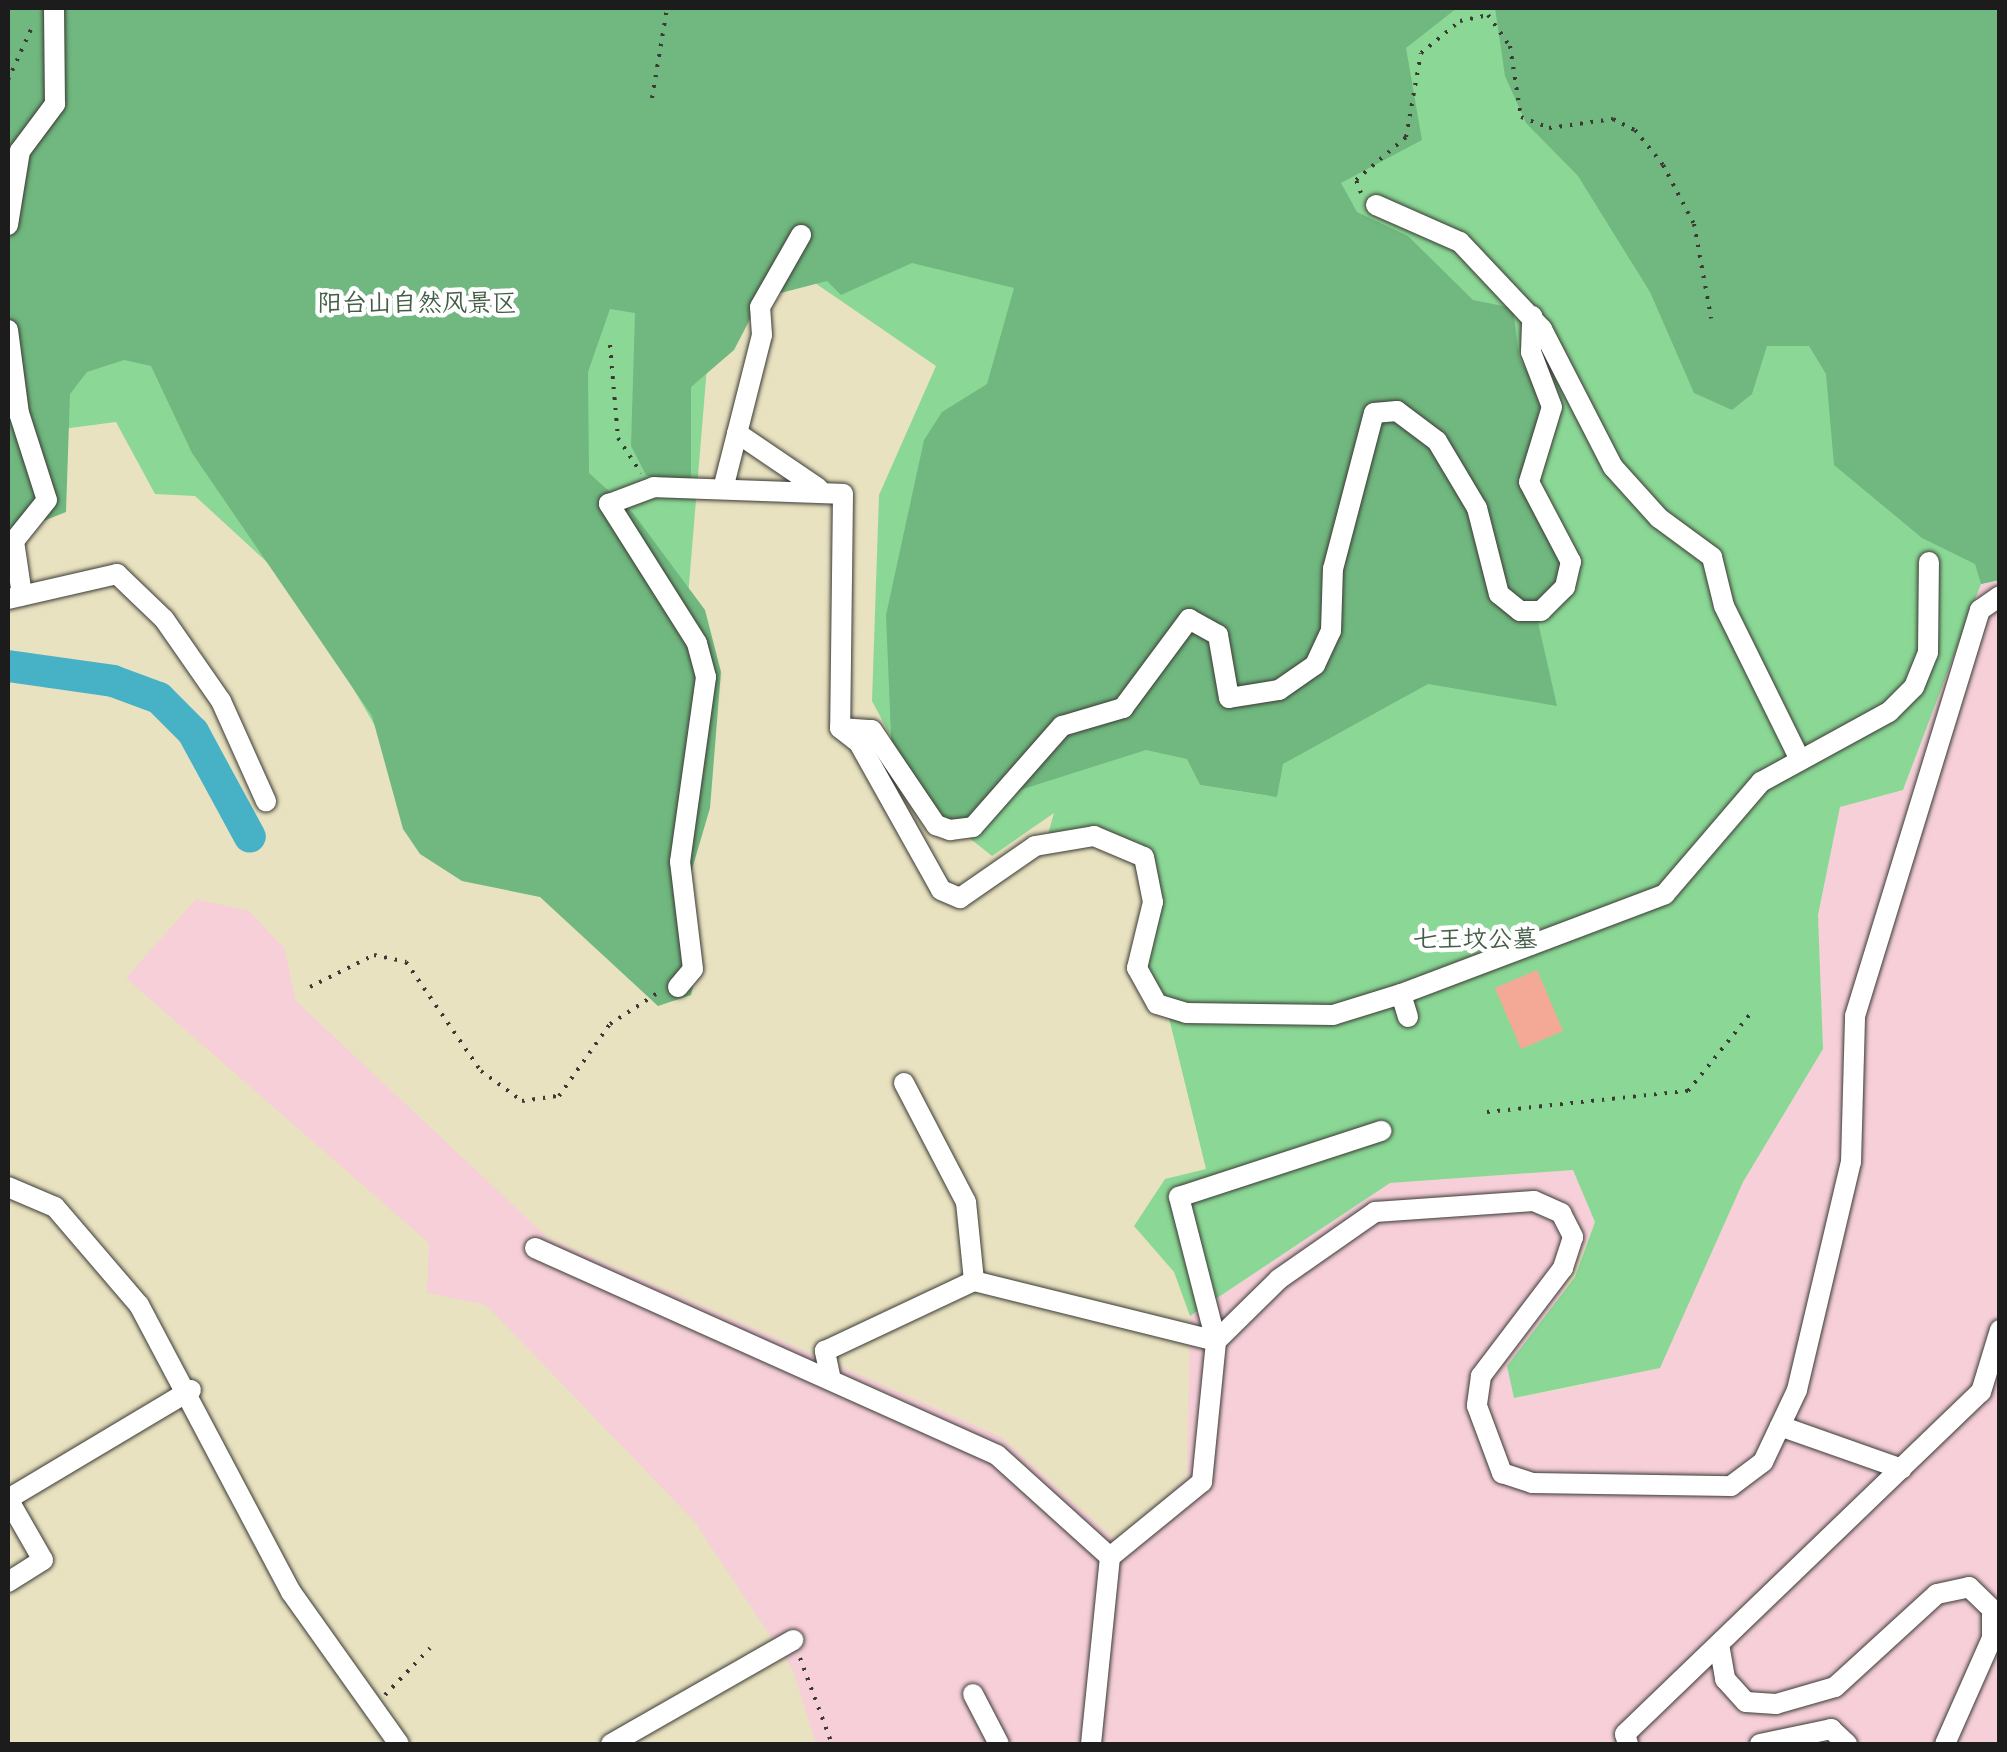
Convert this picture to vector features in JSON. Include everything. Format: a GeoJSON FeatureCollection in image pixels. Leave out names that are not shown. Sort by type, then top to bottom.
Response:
{"type":"FeatureCollection","features":[{"type":"Feature","properties":{"kind":"street"},"geometry":{"type":"LineString","coordinates":[[8,225],[20,151],[55,104],[54,8]]}},
{"type":"Feature","properties":{"kind":"street"},"geometry":{"type":"LineString","coordinates":[[1376,205],[1460,242],[1532,316],[1613,466],[1659,518],[1712,558],[1724,606],[1800,760]]}},
{"type":"Feature","properties":{"kind":"street"},"geometry":{"type":"LineString","coordinates":[[723,489],[762,335],[760,308],[801,236]]}},
{"type":"Feature","properties":{"kind":"street"},"geometry":{"type":"LineString","coordinates":[[840,728],[872,730],[936,825],[950,830],[974,827],[1062,726],[1122,708],[1189,618],[1218,635],[1222,693],[1242,699],[1279,690],[1315,666],[1332,631],[1334,569],[1374,412],[1397,411],[1437,441],[1478,508],[1499,594],[1520,611],[1540,611],[1565,587],[1571,562],[1529,482],[1552,406],[1531,352],[1532,316]]}},
{"type":"Feature","properties":{"kind":"street"},"geometry":{"type":"LineString","coordinates":[[8,330],[18,413],[48,500],[14,541],[14,597],[117,574],[164,619],[221,701],[266,801]]}},
{"type":"Feature","properties":{"kind":"street"},"geometry":{"type":"LineString","coordinates":[[737,433],[819,489]]}},
{"type":"Feature","properties":{"kind":"street"},"geometry":{"type":"LineString","coordinates":[[678,987],[693,968],[680,862],[706,676],[697,643],[610,504],[654,487],[836,489],[846,507],[840,728]]}},
{"type":"Feature","properties":{"kind":"street"},"geometry":{"type":"LineString","coordinates":[[840,728],[859,743],[941,890],[960,898],[1035,846],[1094,836],[1132,845],[1144,857],[1153,902],[1138,968],[1156,1004],[1186,1013],[1333,1016],[1665,894],[1761,782],[1889,712],[1914,687],[1928,653],[1929,562]]}},
{"type":"Feature","properties":{"kind":"street"},"geometry":{"type":"LineString","coordinates":[[1216,1341],[1279,1280],[1375,1212],[1534,1201],[1561,1213],[1574,1237],[1563,1268],[1481,1376],[1476,1406],[1502,1472],[1532,1482],[1731,1486],[1763,1462],[1780,1426],[1851,1162],[1854,1016],[1886,892],[1980,610],[2000,596]]}},
{"type":"Feature","properties":{"kind":"street"},"geometry":{"type":"LineString","coordinates":[[1400,994],[1408,1017]]}},
{"type":"Feature","properties":{"kind":"street"},"geometry":{"type":"LineString","coordinates":[[904,1083],[966,1202],[974,1281]]}},
{"type":"Feature","properties":{"kind":"street"},"geometry":{"type":"LineString","coordinates":[[1091,1744],[1110,1556],[1202,1482],[1216,1341],[1179,1197],[1381,1131]]}},
{"type":"Feature","properties":{"kind":"street"},"geometry":{"type":"LineString","coordinates":[[8,1188],[55,1207],[139,1305],[191,1390],[291,1592],[375,1702],[398,1744]]}},
{"type":"Feature","properties":{"kind":"street"},"geometry":{"type":"LineString","coordinates":[[535,1248],[997,1455],[1110,1556]]}},
{"type":"Feature","properties":{"kind":"street"},"geometry":{"type":"LineString","coordinates":[[830,1380],[825,1351],[974,1281],[1216,1341]]}},
{"type":"Feature","properties":{"kind":"street"},"geometry":{"type":"LineString","coordinates":[[1628,1744],[1626,1734],[1981,1392],[2000,1330]]}},
{"type":"Feature","properties":{"kind":"street"},"geometry":{"type":"LineString","coordinates":[[8,1582],[43,1560],[8,1499],[191,1390]]}},
{"type":"Feature","properties":{"kind":"street"},"geometry":{"type":"LineString","coordinates":[[1780,1426],[1902,1469]]}},
{"type":"Feature","properties":{"kind":"street"},"geometry":{"type":"LineString","coordinates":[[1718,1644],[1725,1679],[1746,1702],[1776,1704],[1835,1687],[1936,1594],[1969,1587],[1992,1609],[1992,1638],[1946,1744]]}},
{"type":"Feature","properties":{"kind":"street"},"geometry":{"type":"LineString","coordinates":[[611,1744],[667,1704],[793,1640]]}},
{"type":"Feature","properties":{"kind":"street"},"geometry":{"type":"LineString","coordinates":[[973,1694],[999,1744]]}},
{"type":"Feature","properties":{"kind":"street"},"geometry":{"type":"LineString","coordinates":[[1760,1744],[1831,1730],[1847,1744]]}},
{"type":"Feature","properties":{"kind":"path"},"geometry":{"type":"LineString","coordinates":[[8,80],[41,8]]}},
{"type":"Feature","properties":{"kind":"path"},"geometry":{"type":"LineString","coordinates":[[652,98],[667,8]]}},
{"type":"Feature","properties":{"kind":"path"},"geometry":{"type":"LineString","coordinates":[[1376,205],[1356,180],[1406,137],[1421,53],[1460,21],[1488,15],[1510,46],[1520,117],[1549,128],[1612,119],[1635,130],[1663,165],[1694,224],[1711,318]]}},
{"type":"Feature","properties":{"kind":"path"},"geometry":{"type":"LineString","coordinates":[[610,346],[618,438],[654,487]]}},
{"type":"Feature","properties":{"kind":"path"},"geometry":{"type":"LineString","coordinates":[[310,987],[374,955],[406,962],[480,1070],[522,1102],[559,1096],[624,1010],[678,987]]}},
{"type":"Feature","properties":{"kind":"path"},"geometry":{"type":"LineString","coordinates":[[1487,1112],[1688,1092],[1751,1012]]}},
{"type":"Feature","properties":{"kind":"path"},"geometry":{"type":"LineString","coordinates":[[793,1640],[832,1744]]}},
{"type":"Feature","properties":{"kind":"path"},"geometry":{"type":"LineString","coordinates":[[375,1702],[430,1648]]}},
{"type":"Feature","properties":{"kind":"shaded area"},"geometry":{"type":"Polygon","coordinates":[[[1999,580],[1999,1744],[816,1744],[793,1670],[694,1521],[486,1305],[427,1293],[429,1243],[126,978],[196,899],[249,911],[284,948],[296,1001],[548,1238],[1001,1437],[1116,1541],[1187,1477],[1190,1316],[1390,1183],[1573,1170],[1596,1221],[1514,1398],[1581,1386],[1743,1182],[1823,1049],[1818,915],[1840,807],[1903,790],[1981,584],[1999,580]]]}},
{"type":"Feature","properties":{"kind":"green space","name":"七王坟公墓"},"geometry":{"type":"Polygon","coordinates":[[[8,8],[1999,8],[1999,580],[1981,584],[1903,790],[1840,807],[1818,915],[1823,1049],[1743,1182],[1660,1368],[1514,1398],[1507,1366],[1575,1277],[1595,1222],[1573,1170],[1390,1183],[1190,1316],[1174,1272],[1134,1226],[1165,1179],[1206,1169],[1167,1010],[1148,1007],[1145,907],[1131,852],[1102,838],[1044,848],[1054,813],[992,856],[927,804],[872,701],[879,495],[936,366],[764,248],[715,270],[667,851],[552,884],[452,857],[293,586],[195,496],[155,494],[116,422],[8,436],[8,8]],[[1192,767],[1200,785],[1270,796],[1192,767]]]}},
{"type":"Feature","properties":{"kind":"green space","name":"阳台山自然风景区"},"geometry":{"type":"Polygon","coordinates":[[[8,8],[1457,8],[1406,48],[1422,140],[1341,183],[1357,212],[1408,236],[1473,300],[1513,308],[1519,358],[1543,398],[1520,485],[1568,551],[1558,603],[1538,622],[1557,706],[1428,684],[1283,764],[1277,797],[1200,785],[1187,759],[1146,750],[1023,789],[944,836],[892,760],[886,615],[924,440],[942,412],[987,384],[1014,288],[912,263],[841,295],[827,281],[761,298],[734,350],[691,387],[691,477],[680,488],[646,475],[631,446],[635,313],[610,309],[588,372],[589,473],[633,513],[705,610],[721,672],[710,808],[690,876],[697,968],[691,995],[658,1006],[540,897],[462,881],[420,854],[403,829],[372,716],[192,453],[151,366],[124,360],[87,372],[70,394],[66,512],[8,535],[8,8]]]}},
{"type":"Feature","properties":{"kind":"green space"},"geometry":{"type":"Polygon","coordinates":[[[1495,8],[1999,8],[1999,580],[1981,584],[1975,564],[1922,538],[1834,465],[1826,374],[1809,346],[1767,346],[1752,394],[1732,410],[1694,393],[1650,292],[1578,176],[1526,123],[1505,76],[1495,8]]]}},
{"type":"Feature","properties":{"kind":"building"},"geometry":{"type":"Polygon","coordinates":[[[1537,970],[1563,1031],[1521,1049],[1495,988],[1537,970]]]}},
{"type":"Feature","properties":{"kind":"waterway"},"geometry":{"type":"LineString","coordinates":[[8,666],[113,681],[159,698],[193,732],[250,837]]}}]}
